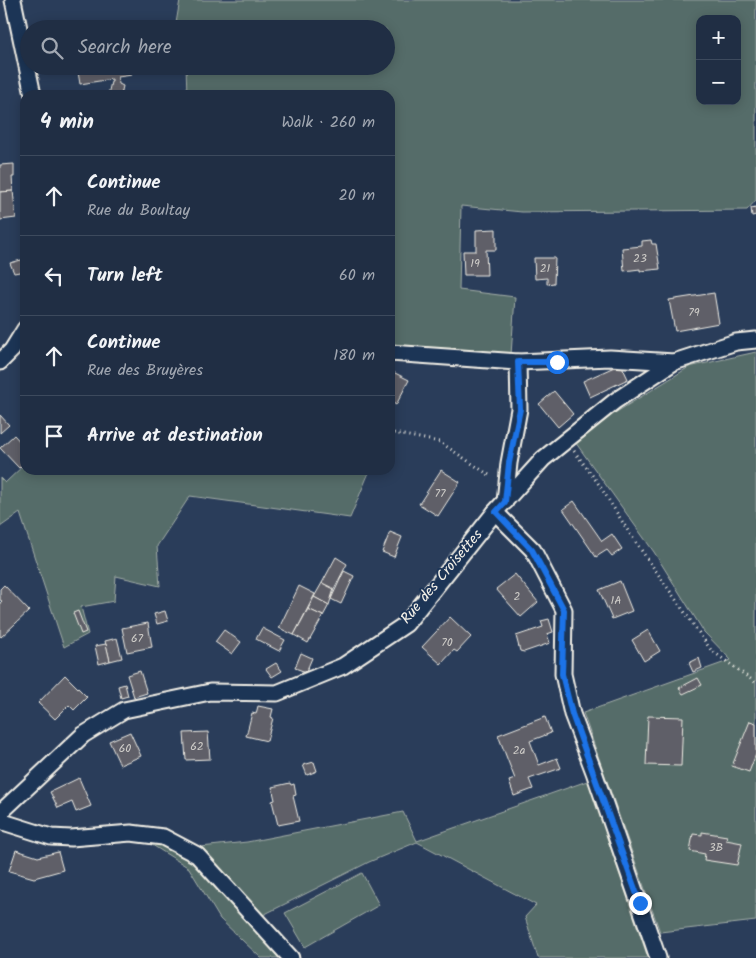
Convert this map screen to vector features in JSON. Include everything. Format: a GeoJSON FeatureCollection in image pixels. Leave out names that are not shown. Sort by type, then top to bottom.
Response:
{"type":"FeatureCollection","features":[{"type":"Feature","properties":{"kind":"street"},"geometry":{"type":"LineString","coordinates":[[14,0],[20,30]]}},
{"type":"Feature","properties":{"kind":"street"},"geometry":{"type":"LineString","coordinates":[[29,75],[32,90]]}},
{"type":"Feature","properties":{"kind":"street"},"geometry":{"type":"LineString","coordinates":[[0,362],[12,350],[20,337]]}},
{"type":"Feature","properties":{"kind":"street","name":"Rue des Croisettes"},"geometry":{"type":"LineString","coordinates":[[0,813],[83,735],[124,710],[210,692],[277,693],[343,666],[406,624],[500,507],[543,459],[615,401],[674,362],[736,342],[756,340]]}},
{"type":"Feature","properties":{"kind":"street"},"geometry":{"type":"LineString","coordinates":[[395,352],[518,362],[557,362],[610,358],[674,362]]}},
{"type":"Feature","properties":{"kind":"street"},"geometry":{"type":"LineString","coordinates":[[518,362],[520,409],[507,481],[500,507],[532,550],[564,610],[562,674],[572,714],[658,958]]}},
{"type":"Feature","properties":{"kind":"street"},"geometry":{"type":"LineString","coordinates":[[0,820],[51,837],[71,838],[131,833],[163,837],[196,855],[291,958]]}},
{"type":"Feature","properties":{"kind":"path"},"geometry":{"type":"LineString","coordinates":[[395,433],[440,442],[496,480],[507,481]]}},
{"type":"Feature","properties":{"kind":"path"},"geometry":{"type":"LineString","coordinates":[[566,441],[598,482],[630,534],[712,650],[756,683]]}},
{"type":"Feature","properties":{"kind":"green space"},"geometry":{"type":"Polygon","coordinates":[[[180,0],[756,0],[756,200],[747,210],[522,212],[461,206],[459,290],[515,297],[511,355],[395,347],[395,90],[187,90],[186,75],[395,75],[395,20],[177,20],[180,0]]]}},
{"type":"Feature","properties":{"kind":"green space"},"geometry":{"type":"Polygon","coordinates":[[[756,352],[756,921],[660,932],[583,713],[731,660],[704,632],[654,552],[573,439],[689,367],[756,352]]]}},
{"type":"Feature","properties":{"kind":"green space"},"geometry":{"type":"Polygon","coordinates":[[[20,469],[20,475],[368,475],[350,518],[190,496],[157,546],[160,586],[116,576],[114,601],[81,607],[88,634],[64,647],[20,513],[0,527],[0,478],[5,483],[20,469]]]}},
{"type":"Feature","properties":{"kind":"green space"},"geometry":{"type":"Polygon","coordinates":[[[590,780],[648,958],[538,958],[525,917],[536,905],[417,842],[369,862],[261,916],[201,847],[247,842],[403,812],[417,841],[590,780]]]}},
{"type":"Feature","properties":{"kind":"green space"},"geometry":{"type":"Polygon","coordinates":[[[156,842],[195,860],[285,958],[261,958],[220,919],[189,868],[149,843],[156,842]]]}},
{"type":"Feature","properties":{"kind":"green space"},"geometry":{"type":"Polygon","coordinates":[[[362,873],[379,905],[305,947],[285,913],[362,873]]]}},
{"type":"Feature","properties":{"kind":"building"},"geometry":{"type":"Polygon","coordinates":[[[78,75],[132,75],[118,77],[119,84],[123,86],[122,90],[109,90],[112,79],[80,84],[78,75]]]}},
{"type":"Feature","properties":{"kind":"building"},"geometry":{"type":"Polygon","coordinates":[[[14,164],[14,177],[12,177],[13,191],[0,192],[0,165],[14,164]]]}},
{"type":"Feature","properties":{"kind":"building"},"geometry":{"type":"Polygon","coordinates":[[[13,191],[16,218],[0,220],[0,192],[13,191]]]}},
{"type":"Feature","properties":{"kind":"building"},"geometry":{"type":"Polygon","coordinates":[[[756,207],[756,215],[752,216],[751,208],[756,207]]]}},
{"type":"Feature","properties":{"kind":"building"},"geometry":{"type":"Polygon","coordinates":[[[496,229],[496,250],[486,250],[487,275],[464,275],[463,251],[476,251],[476,230],[496,229]]]}},
{"type":"Feature","properties":{"kind":"building"},"geometry":{"type":"Polygon","coordinates":[[[651,240],[652,244],[656,244],[660,269],[624,271],[622,248],[642,246],[642,241],[651,240]]]}},
{"type":"Feature","properties":{"kind":"building"},"geometry":{"type":"Polygon","coordinates":[[[534,258],[555,258],[554,283],[547,284],[547,278],[535,279],[534,258]]]}},
{"type":"Feature","properties":{"kind":"building"},"geometry":{"type":"Polygon","coordinates":[[[20,260],[20,272],[14,273],[10,263],[20,260]]]}},
{"type":"Feature","properties":{"kind":"building"},"geometry":{"type":"Polygon","coordinates":[[[714,293],[719,323],[675,331],[669,300],[714,293]]]}},
{"type":"Feature","properties":{"kind":"building"},"geometry":{"type":"Polygon","coordinates":[[[621,364],[628,379],[590,397],[583,381],[621,364]]]}},
{"type":"Feature","properties":{"kind":"building"},"geometry":{"type":"Polygon","coordinates":[[[395,373],[409,380],[395,404],[395,373]]]}},
{"type":"Feature","properties":{"kind":"building"},"geometry":{"type":"Polygon","coordinates":[[[554,391],[573,414],[558,427],[539,404],[554,391]]]}},
{"type":"Feature","properties":{"kind":"building"},"geometry":{"type":"Polygon","coordinates":[[[0,415],[9,425],[0,433],[0,415]]]}},
{"type":"Feature","properties":{"kind":"building"},"geometry":{"type":"Polygon","coordinates":[[[14,435],[20,442],[19,468],[0,448],[14,435]]]}},
{"type":"Feature","properties":{"kind":"building"},"geometry":{"type":"Polygon","coordinates":[[[441,470],[460,482],[438,516],[419,504],[441,470]]]}},
{"type":"Feature","properties":{"kind":"building"},"geometry":{"type":"Polygon","coordinates":[[[574,501],[602,541],[612,534],[622,549],[612,556],[607,550],[596,557],[563,509],[574,501]]]}},
{"type":"Feature","properties":{"kind":"building"},"geometry":{"type":"Polygon","coordinates":[[[390,532],[402,537],[394,557],[382,552],[390,532]]]}},
{"type":"Feature","properties":{"kind":"building"},"geometry":{"type":"Polygon","coordinates":[[[336,557],[347,564],[334,589],[322,583],[336,557]]]}},
{"type":"Feature","properties":{"kind":"building"},"geometry":{"type":"Polygon","coordinates":[[[344,571],[354,576],[341,604],[331,599],[344,571]]]}},
{"type":"Feature","properties":{"kind":"building"},"geometry":{"type":"Polygon","coordinates":[[[515,574],[538,602],[521,617],[496,589],[515,574]]]}},
{"type":"Feature","properties":{"kind":"building"},"geometry":{"type":"Polygon","coordinates":[[[620,581],[632,611],[612,619],[599,590],[620,581]]]}},
{"type":"Feature","properties":{"kind":"building"},"geometry":{"type":"Polygon","coordinates":[[[322,583],[334,589],[329,605],[314,597],[322,583]]]}},
{"type":"Feature","properties":{"kind":"building"},"geometry":{"type":"Polygon","coordinates":[[[4,585],[29,611],[1,637],[0,603],[2,601],[0,600],[0,589],[4,585]]]}},
{"type":"Feature","properties":{"kind":"building"},"geometry":{"type":"Polygon","coordinates":[[[299,586],[315,594],[294,635],[279,628],[299,586]]]}},
{"type":"Feature","properties":{"kind":"building"},"geometry":{"type":"Polygon","coordinates":[[[314,597],[329,605],[323,616],[308,609],[314,597]]]}},
{"type":"Feature","properties":{"kind":"building"},"geometry":{"type":"Polygon","coordinates":[[[308,609],[323,616],[308,643],[294,635],[308,609]]]}},
{"type":"Feature","properties":{"kind":"building"},"geometry":{"type":"Polygon","coordinates":[[[78,611],[86,632],[81,634],[73,613],[78,611]]]}},
{"type":"Feature","properties":{"kind":"building"},"geometry":{"type":"Polygon","coordinates":[[[165,611],[168,621],[157,624],[154,614],[165,611]]]}},
{"type":"Feature","properties":{"kind":"building"},"geometry":{"type":"Polygon","coordinates":[[[450,617],[471,637],[457,652],[454,650],[441,664],[422,647],[450,617]]]}},
{"type":"Feature","properties":{"kind":"building"},"geometry":{"type":"Polygon","coordinates":[[[549,619],[553,632],[547,634],[550,643],[524,652],[520,651],[516,636],[543,627],[541,621],[549,619]]]}},
{"type":"Feature","properties":{"kind":"building"},"geometry":{"type":"Polygon","coordinates":[[[148,623],[152,647],[127,652],[122,628],[148,623]]]}},
{"type":"Feature","properties":{"kind":"building"},"geometry":{"type":"Polygon","coordinates":[[[262,628],[285,640],[279,651],[256,639],[262,628]]]}},
{"type":"Feature","properties":{"kind":"building"},"geometry":{"type":"Polygon","coordinates":[[[224,630],[241,642],[232,654],[215,642],[224,630]]]}},
{"type":"Feature","properties":{"kind":"building"},"geometry":{"type":"Polygon","coordinates":[[[648,630],[660,651],[644,661],[632,640],[648,630]]]}},
{"type":"Feature","properties":{"kind":"building"},"geometry":{"type":"Polygon","coordinates":[[[117,638],[122,658],[110,661],[105,641],[117,638]]]}},
{"type":"Feature","properties":{"kind":"building"},"geometry":{"type":"Polygon","coordinates":[[[106,644],[110,661],[99,664],[95,646],[106,644]]]}},
{"type":"Feature","properties":{"kind":"building"},"geometry":{"type":"Polygon","coordinates":[[[301,653],[312,658],[306,672],[295,668],[301,653]]]}},
{"type":"Feature","properties":{"kind":"building"},"geometry":{"type":"Polygon","coordinates":[[[699,658],[702,668],[693,672],[689,663],[699,658]]]}},
{"type":"Feature","properties":{"kind":"building"},"geometry":{"type":"Polygon","coordinates":[[[276,663],[282,671],[272,677],[266,669],[276,663]]]}},
{"type":"Feature","properties":{"kind":"building"},"geometry":{"type":"Polygon","coordinates":[[[140,671],[147,693],[134,697],[127,675],[140,671]]]}},
{"type":"Feature","properties":{"kind":"building"},"geometry":{"type":"Polygon","coordinates":[[[65,675],[87,697],[74,710],[69,705],[55,719],[38,703],[65,675]]]}},
{"type":"Feature","properties":{"kind":"building"},"geometry":{"type":"Polygon","coordinates":[[[698,678],[702,685],[683,694],[679,688],[698,678]]]}},
{"type":"Feature","properties":{"kind":"building"},"geometry":{"type":"Polygon","coordinates":[[[125,684],[128,696],[121,698],[118,686],[125,684]]]}},
{"type":"Feature","properties":{"kind":"building"},"geometry":{"type":"Polygon","coordinates":[[[258,706],[273,709],[271,717],[273,718],[267,741],[246,736],[252,713],[256,714],[258,706]]]}},
{"type":"Feature","properties":{"kind":"building"},"geometry":{"type":"Polygon","coordinates":[[[648,716],[683,717],[681,766],[646,765],[648,716]]]}},
{"type":"Feature","properties":{"kind":"building"},"geometry":{"type":"Polygon","coordinates":[[[545,717],[551,733],[530,741],[539,765],[557,758],[561,768],[529,779],[533,789],[514,796],[509,781],[515,779],[498,735],[545,717]]]}},
{"type":"Feature","properties":{"kind":"building"},"geometry":{"type":"Polygon","coordinates":[[[750,721],[756,723],[756,754],[749,772],[732,766],[750,721]]]}},
{"type":"Feature","properties":{"kind":"building"},"geometry":{"type":"Polygon","coordinates":[[[130,732],[141,756],[120,765],[109,741],[130,732]]]}},
{"type":"Feature","properties":{"kind":"building"},"geometry":{"type":"Polygon","coordinates":[[[208,732],[210,759],[186,760],[184,733],[208,732]]]}},
{"type":"Feature","properties":{"kind":"building"},"geometry":{"type":"Polygon","coordinates":[[[314,762],[317,771],[307,775],[303,765],[314,762]]]}},
{"type":"Feature","properties":{"kind":"building"},"geometry":{"type":"Polygon","coordinates":[[[79,778],[91,806],[76,812],[72,802],[58,808],[50,792],[79,778]]]}},
{"type":"Feature","properties":{"kind":"building"},"geometry":{"type":"Polygon","coordinates":[[[290,783],[291,785],[294,784],[296,795],[293,796],[299,821],[278,825],[272,801],[275,800],[272,787],[290,783]]]}},
{"type":"Feature","properties":{"kind":"building"},"geometry":{"type":"Polygon","coordinates":[[[702,832],[727,836],[726,840],[742,843],[737,865],[704,860],[705,854],[690,851],[693,834],[702,835],[702,832]]]}},
{"type":"Feature","properties":{"kind":"building"},"geometry":{"type":"Polygon","coordinates":[[[16,850],[38,857],[58,852],[63,870],[34,878],[9,871],[16,850]]]}},
{"type":"Feature","properties":{"kind":"route"},"geometry":{"type":"LineString","coordinates":[[557,362],[518,362],[520,409],[509,463],[505,502],[496,512],[532,550],[564,610],[562,674],[572,714],[640,903]]}}]}
